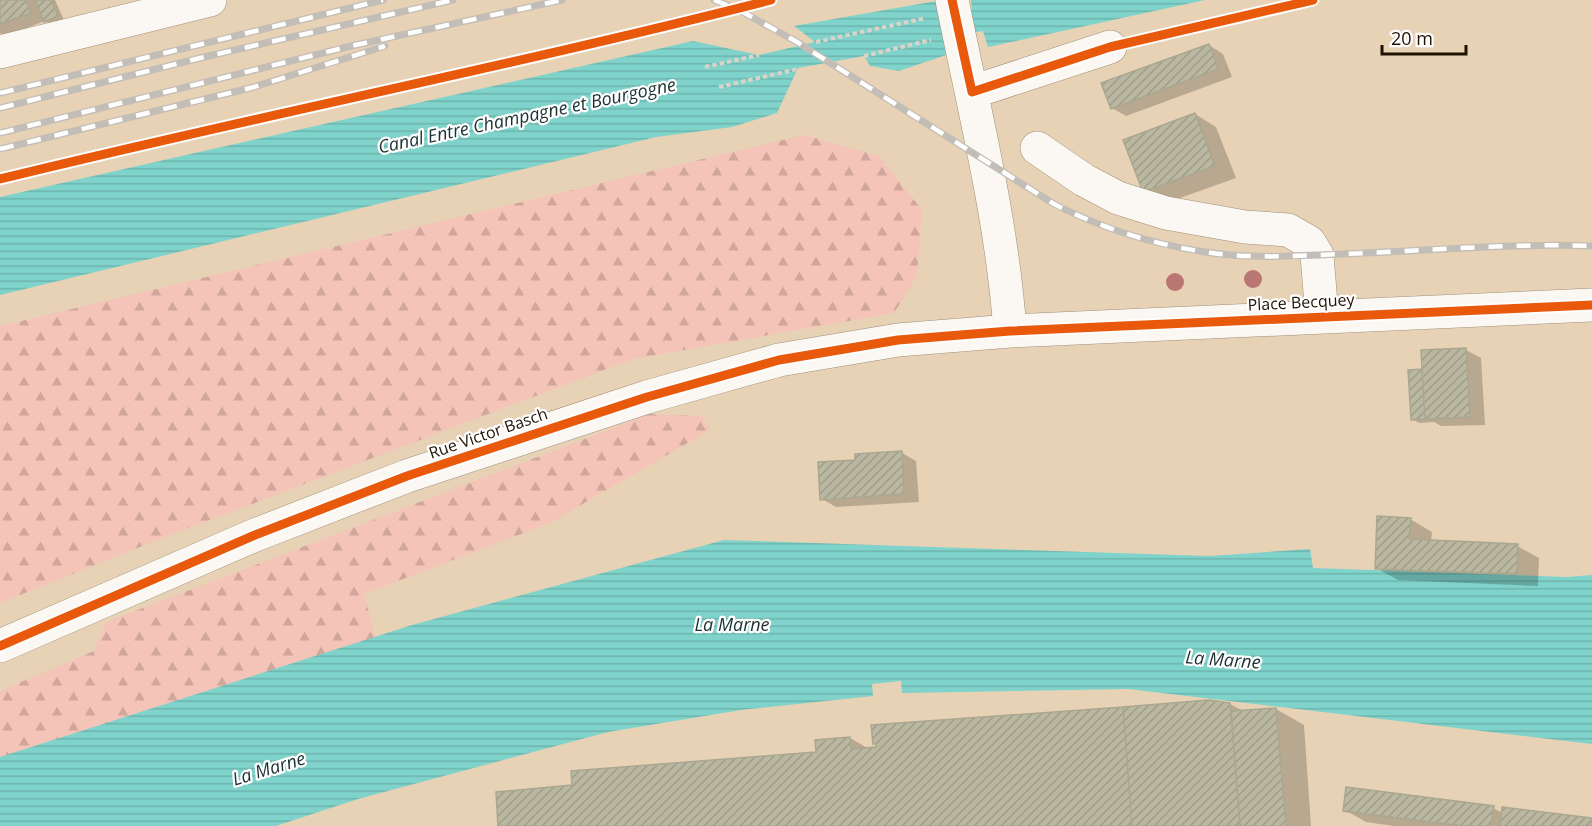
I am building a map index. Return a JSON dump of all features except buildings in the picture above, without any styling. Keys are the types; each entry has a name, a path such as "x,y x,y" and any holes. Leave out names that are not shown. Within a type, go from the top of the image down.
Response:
{"street":[{"path":"0,52 210,0"},
{"path":"947,8 952,48 972,92 987,164 1005,274 1010,331"},
{"path":"972,92 1110,47"},
{"path":"1036,148 1084,180 1118,198 1166,213 1245,227 1288,230 1309,242 1317,255 1322,317"},
{"name":"Place Becquey","path":"1010,331 1592,305"},
{"name":"Rue Victor Basch","path":"0,646 255,535 396,480 647,397 779,360 834,350 898,340 1010,331"}],"path":[{"path":"816,42 947,8"},
{"path":"864,56 952,48"},
{"path":"705,67 759,55"},
{"path":"719,87 798,69"}],"green space":[{"path":"804,135 879,156 922,210 917,276 894,313 633,359 155,541 0,603 0,326"},
{"path":"650,414 702,416 710,430 550,523 364,594 380,655 0,778 0,691 94,651 106,622"}],"water":[{"name":"Canal Entre Champagne et Bourgogne","path":"942,0 946,14 972,9 971,0 1205,0 988,47 983,31 951,36 952,53 899,71 870,66 864,56 798,68 777,113 732,127 656,137 0,295 0,197 693,41 759,55 815,42 794,26"},
{"name":"La Marne","path":"724,540 1209,556 1310,549 1313,568 1566,577 1592,575 1592,744 1128,689 902,693 901,681 872,684 873,696 741,710 608,732 358,799 276,826 0,826 0,757 412,625"}],"railway":[{"path":"0,93 383,0"},
{"path":"0,108 200,58 453,0"},
{"path":"0,133 351,46 562,0"},
{"path":"714,0 737,9 797,42 1054,204 1108,228 1146,240 1205,252 1256,256 1308,256 1498,246 1592,246"},
{"path":"0,149 254,87 385,46"}],"cycle path":[{"path":"0,179 579,47 771,0"},
{"path":"952,0 972,92 1110,47 1313,0"},
{"path":"0,646 255,535 407,476 647,397 779,360 898,340 1010,331 1592,305"}]}
